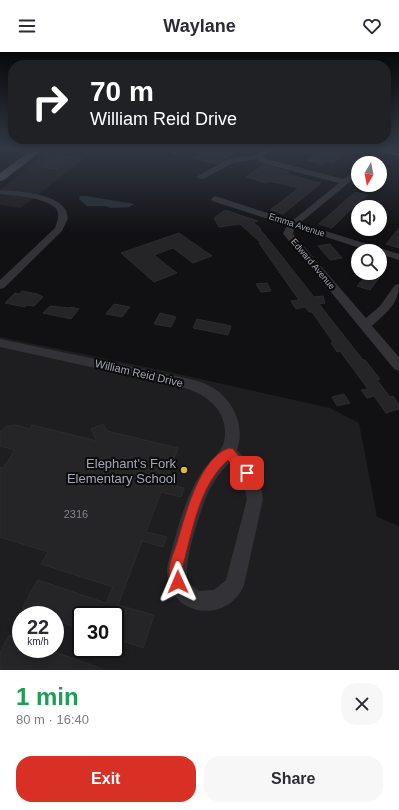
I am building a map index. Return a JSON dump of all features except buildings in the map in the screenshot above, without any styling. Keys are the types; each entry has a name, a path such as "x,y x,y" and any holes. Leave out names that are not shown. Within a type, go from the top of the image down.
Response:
{"street":[{"path":"325,177 345,182"},
{"name":"Edward Avenue","path":"351,177 294,224 289,230 290,238 399,366"},
{"path":"0,192 26,194 45,198 58,206 63,219 59,229 0,286"},
{"name":"Emma Avenue","path":"215,199 358,244"},
{"name":"Emma Avenue","path":"387,253 399,257"},
{"path":"365,325 384,309 399,287"},
{"name":"William Reid Drive","path":"0,343 131,371 192,385 203,389 215,397 223,405 229,415 233,436 232,446 229,452"},
{"path":"229,452 252,481 255,489 255,499 234,585 226,594 214,601 200,602 192,599 183,592 178,582 176,572 177,565 196,498 204,481 218,462 229,452"}],"shaded area":[{"path":"16,177 61,177 21,208 0,205 0,190"},
{"path":"80,196 134,204 129,207 111,208 105,206 87,206 79,199"},
{"name":"Elephant's Fork Elementary School","path":"0,337 165,371 330,408 359,423 377,517 399,526 399,670 0,670"}],"place":[{"name":"Elephant's Fork Elementary School","path":"184,470"}],"route":[{"path":"178,582 176,572 177,565 196,498 204,481 218,462 229,452 247,473"}]}
